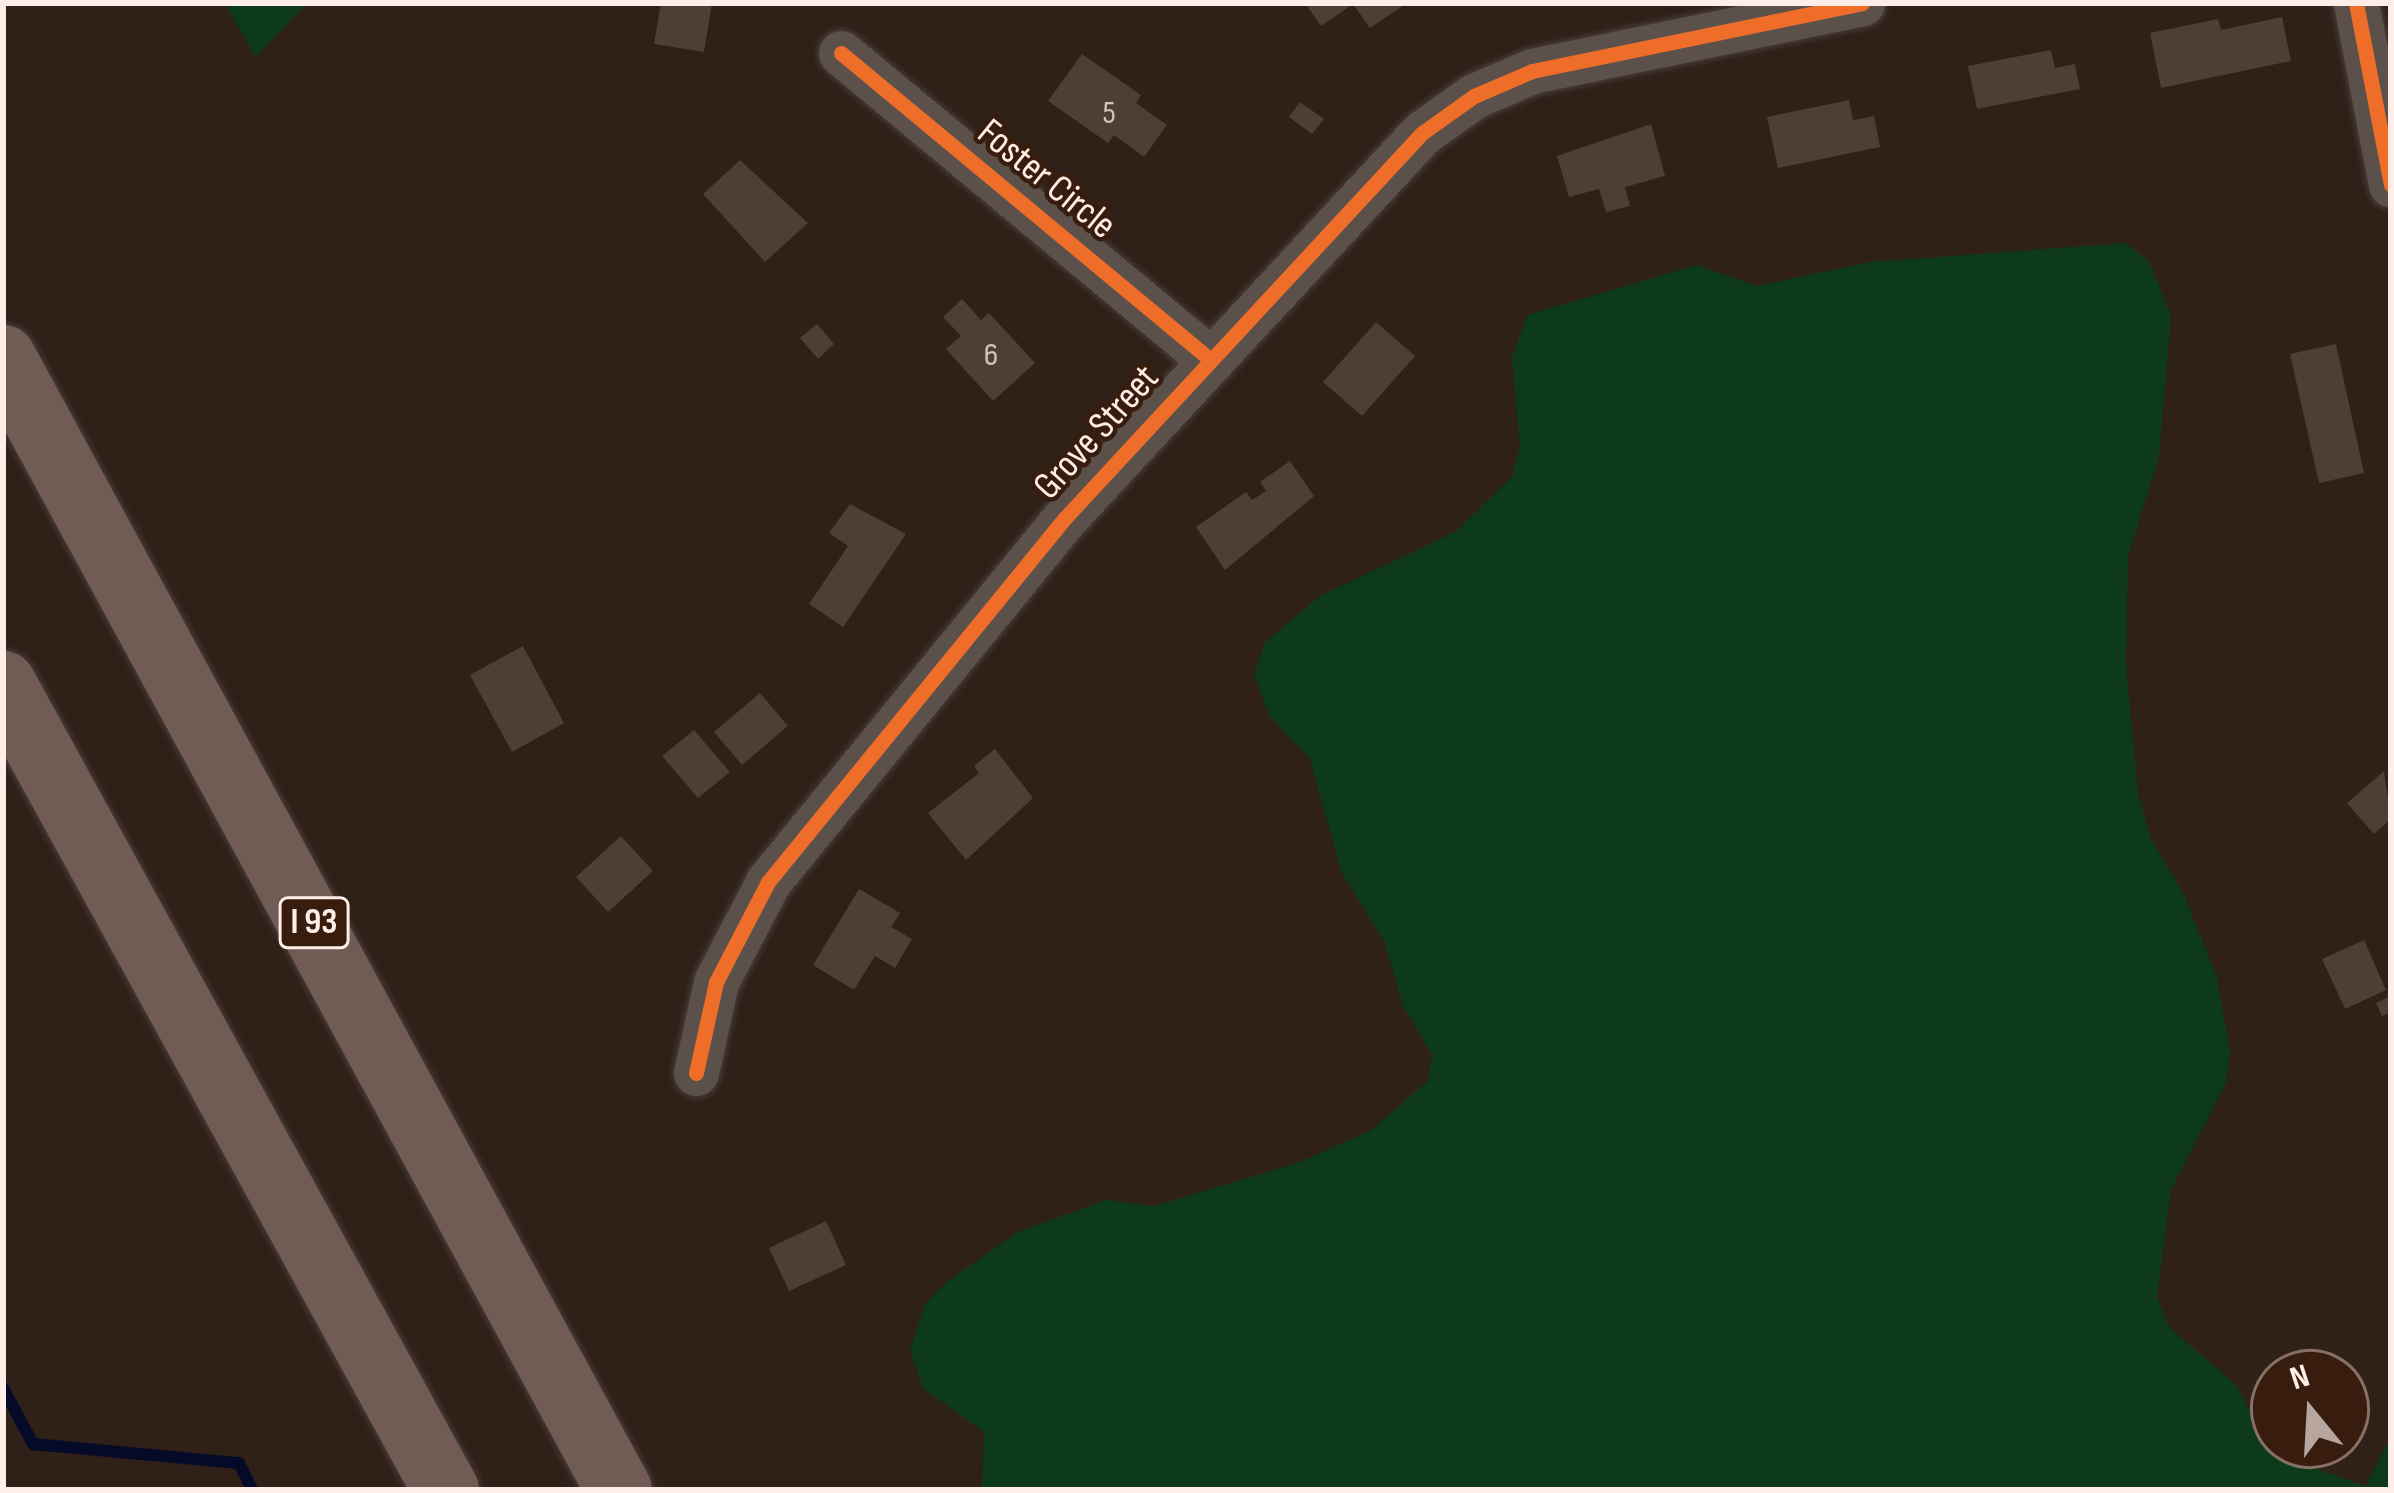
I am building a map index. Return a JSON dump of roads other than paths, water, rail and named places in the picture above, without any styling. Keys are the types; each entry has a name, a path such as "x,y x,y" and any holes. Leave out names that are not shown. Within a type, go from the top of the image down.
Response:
{"highway":[{"name":"I 93","path":"3,358 619,1490"},
{"path":"3,684 446,1490"}],"street":[{"name":"Grove Street","path":"696,1073 716,982 758,897 1064,519 1422,133 1474,96 1578,60 1862,3"},
{"path":"2356,3 2391,185"},
{"name":"Foster Circle","path":"841,53 1209,358"}],"waterway":[{"path":"3,1388 33,1444 239,1463 252,1490"}]}
